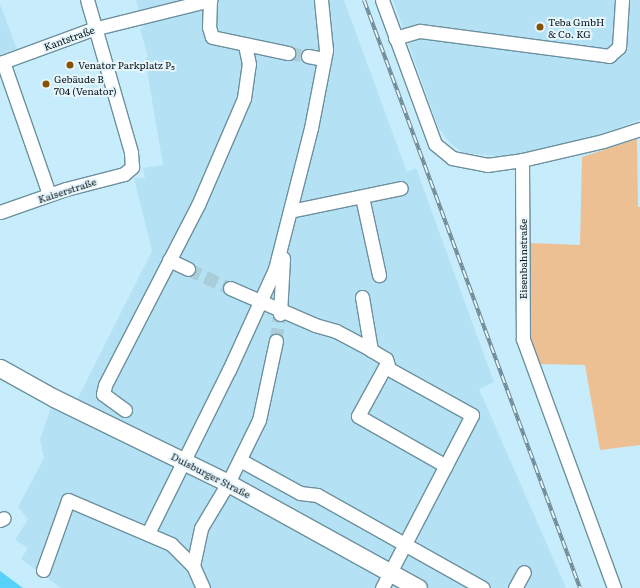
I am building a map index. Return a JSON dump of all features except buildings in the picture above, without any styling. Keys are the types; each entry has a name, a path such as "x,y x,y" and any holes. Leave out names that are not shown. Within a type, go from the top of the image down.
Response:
{"main road":[{"name":"Duisburger Straße","path":"0,368 54,398 228,483 418,588"}],"street":[{"path":"87,0 96,28"},
{"path":"210,0 208,27 212,37 245,45 288,52"},
{"name":"Kantstraße","path":"2,63 96,28 210,0"},
{"path":"148,533 185,461 275,270 312,128 326,50 321,0"},
{"path":"382,0 435,144 452,158 463,162 487,165 522,160 603,141 640,129"},
{"path":"395,38 420,31 610,56 619,47 622,0"},
{"name":"Kaiserstraße","path":"0,212 49,194 124,174 132,167 130,152 96,28"},
{"path":"125,410 103,394 105,385 198,205 244,98 249,64 245,45"},
{"path":"308,56 324,59"},
{"path":"2,63 49,194"},
{"name":"Eisenbahnstraße","path":"522,160 523,339 614,588"},
{"path":"290,211 402,188"},
{"path":"362,197 379,275"},
{"path":"280,312 284,235"},
{"path":"169,260 188,269"},
{"path":"230,288 260,301 280,312 315,325 336,330 386,359 389,369 472,414 382,588"},
{"path":"362,297 371,350"},
{"path":"193,566 201,528 228,483 259,420 276,341"},
{"path":"387,363 358,416 446,466"},
{"path":"240,460 300,493 317,495 483,588"},
{"path":"43,570 68,500 171,544 193,566 203,588"},
{"path":"515,588 524,572"}],"shaded area":[{"path":"136,0 344,0 407,172 416,168 494,382 479,389 566,588 61,588 21,559 28,548 15,540 28,519 18,507 44,458 40,439 51,408 69,416 152,251 134,178 145,178 143,168 163,165 145,59 148,57 140,29 143,28"},
{"path":"393,0 640,0 640,120 575,143 528,153 498,156 463,153 449,142 438,127"},
{"path":"0,4 17,49 0,55"},
{"path":"637,139 638,207 640,207 640,445 600,450 585,365 537,364 527,337 530,243 580,245 582,157"}],"water":[{"path":"0,571 23,588 0,588"}],"tunnel":[{"path":"288,53 308,56"},
{"path":"188,269 230,288"},
{"path":"276,341 280,314"}],"railway":[{"path":"364,0 580,588"}],"place":[{"name":"Teba GmbH & Co. KG","path":"540,27"},
{"name":"Venator Parkplatz P₅","path":"70,65"},
{"name":"Gebäude B 704 (Venator)","path":"46,84"}]}
